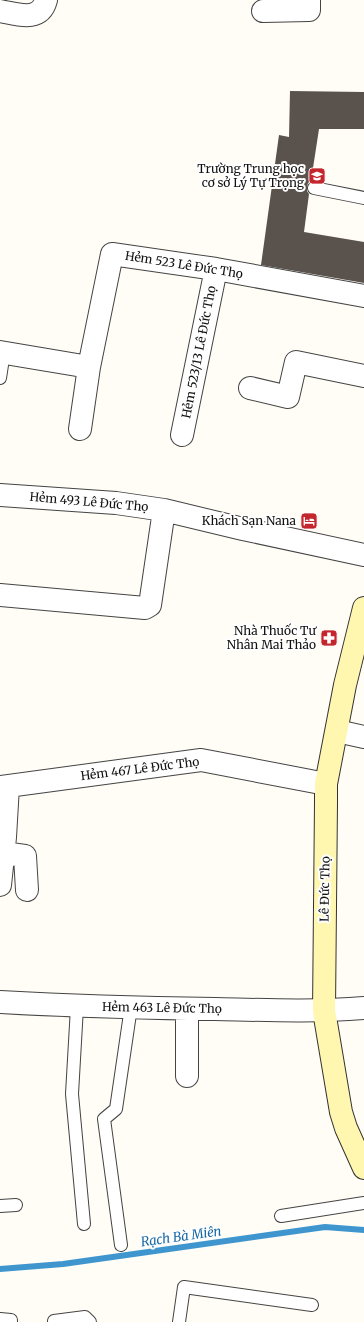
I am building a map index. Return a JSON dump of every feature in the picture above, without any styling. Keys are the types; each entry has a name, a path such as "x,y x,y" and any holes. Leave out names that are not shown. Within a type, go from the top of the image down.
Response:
{"main road":[{"name":"Lê Đức Thọ","path":"364,608 345,685 326,784 324,1011 341,1112 346,1128 364,1168"}],"street":[{"path":"0,12 27,16 37,13 45,5 46,0"},
{"path":"264,11 309,10 309,0"},
{"name":"Hẻm 523 Lê Đức Thọ","path":"89,367 112,254 216,269 364,296"},
{"name":"Hẻm 523/13 Lê Đức Thọ","path":"182,435 216,269"},
{"path":"2,352 89,367 80,429"},
{"path":"250,388 288,397 296,362 364,376"},
{"name":"Hẻm 493 Lê Đức Thọ","path":"0,495 116,502 164,510 364,555"},
{"path":"0,595 148,607 150,605 164,510"},
{"path":"336,731 364,737"},
{"name":"Hẻm 467 Lê Đức Thọ","path":"4,786 201,760 326,784"},
{"path":"0,885 3,853 4,786"},
{"path":"3,853 25,856 28,890"},
{"name":"Hẻm 463 Lê Đức Thọ","path":"0,1002 188,1009 324,1011 364,1008"},
{"path":"187,1076 188,1009"}],"lane":[{"path":"314,188 364,198"},
{"path":"0,378 2,352"},
{"path":"77,1006 72,1094 84,1224"},
{"path":"121,1245 104,1119 116,1109 131,1008"},
{"path":"281,1216 364,1203"},
{"path":"0,1206 16,1205"},
{"path":"179,1322 184,1287 312,1305"},
{"path":"54,1320 85,1317 90,1322"},
{"path":"0,1319 11,1320 11,1322"}],"building":[{"path":"290,91 364,92 364,129 319,129 311,181 308,183 307,187 309,194 304,232 364,242 364,283 261,265 279,135 289,137"}],"waterway":[{"name":"Rạch Bà Miên","path":"0,1269 63,1264 325,1227 364,1230"}],"place":[{"name":"Trường Trung học cơ sở Lý Tự Trọng","path":"317,176"},
{"name":"Khách Sạn Nana","path":"309,521"},
{"name":"Nhà Thuốc Tư Nhân Mai Thảo","path":"329,638"}]}
